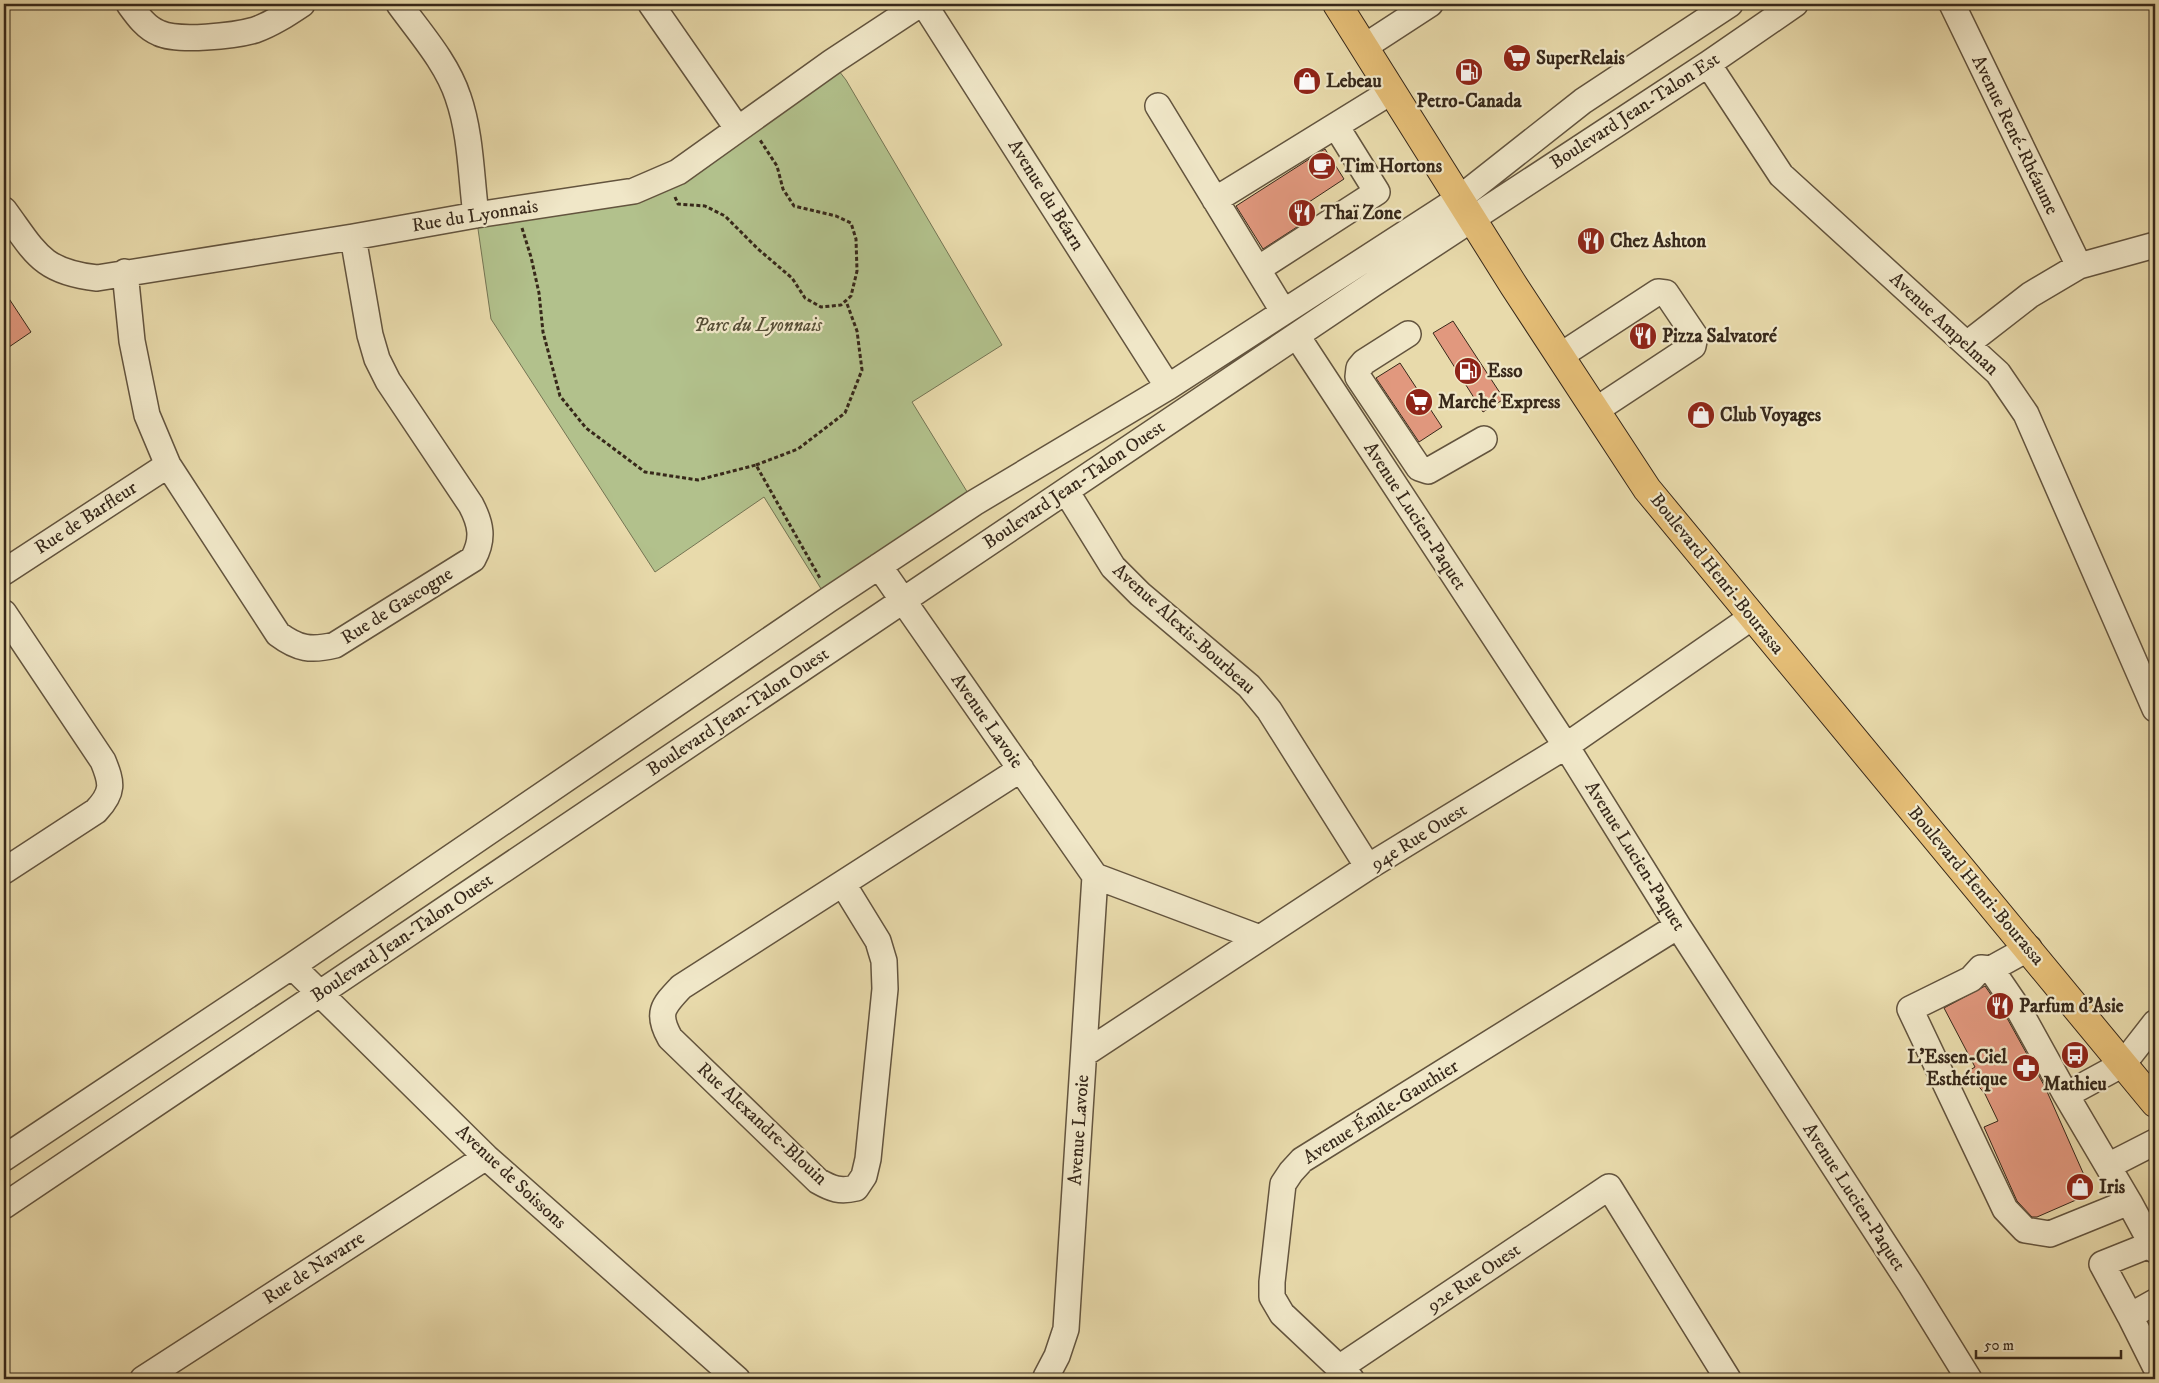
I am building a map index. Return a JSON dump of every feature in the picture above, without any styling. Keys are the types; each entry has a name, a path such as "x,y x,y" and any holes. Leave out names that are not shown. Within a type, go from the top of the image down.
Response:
{"main road":[{"name":"Boulevard Henri-Bourassa","path":"1337,4 1560,356 1647,489 2029,948 2155,1103"}],"street":[{"path":"129,4 142,21 158,33 174,37 209,37 254,30 282,17 302,4"},
{"path":"399,4 443,66 458,97 466,132 476,215"},
{"path":"651,4 742,125"},
{"name":"Rue du Lyonnais","path":"4,210 37,254 53,268 72,275 97,278 353,237 476,215 634,191 678,172 832,62 922,4"},
{"name":"Avenue du Béarn","path":"922,4 1168,387"},
{"path":"1364,47 1430,4"},
{"name":"Boulevard Jean-Talon Est","path":"1466,208 1583,101 1730,4"},
{"name":"Boulevard Jean-Talon Est","path":"1466,208 1708,64 1795,4"},
{"name":"Avenue René-Rhéaume","path":"1952,4 2079,266"},
{"name":"Avenue Ampelman","path":"1708,64 1781,175 1998,373 2026,414 2155,709"},
{"path":"1216,200 1392,91"},
{"path":"1158,106 1283,311"},
{"path":"1258,269 1377,192 1336,126"},
{"name":"Boulevard Jean-Talon Ouest","path":"4,1158 292,966 831,598 974,503 1168,387 1283,311 1466,208"},
{"name":"Boulevard Jean-Talon Ouest","path":"4,1206 1297,336 1466,208"},
{"name":"Rue de Gascogne","path":"125,272 132,341 147,415 168,465 278,634 292,644 319,649 336,645 473,559 480,546 481,533 478,519 388,381 377,359 370,335 353,237"},
{"path":"1968,344 2030,295 2079,266 2155,245"},
{"path":"1560,356 1658,292 1666,293 1695,336 1693,346 1596,410"},
{"path":"1408,334 1364,362 1359,368 1358,377 1419,468 1428,471 1484,439"},
{"name":"Avenue Lucien-Paquet","path":"1297,336 1566,746 1678,926 1912,1285 1969,1379"},
{"name":"Rue de Barfleur","path":"4,572 168,465"},
{"name":"Avenue Alexis-Bourbeau","path":"1066,490 1114,567 1140,594 1249,686 1269,710 1368,867"},
{"name":"Avenue Lavoie","path":"879,566 1095,876 1066,1329 1058,1356 1046,1378"},
{"path":"4,613 103,761 109,777 110,790 106,800 96,811 4,870"},
{"name":"94e Rue Ouest","path":"1084,1054 1368,867 1566,746 1752,617"},
{"name":"Rue Alexandre-Blouin","path":"843,884 878,941 884,961 885,989 868,1159 864,1176 856,1188 843,1191 831,1188 818,1181 670,1038 663,1025 661,1013 668,1000 681,987 1021,769"},
{"path":"1095,876 1260,938"},
{"name":"Avenue Émile-Gauthier","path":"1345,1374 1282,1314 1272,1297 1283,1184 1291,1172 1302,1160 1678,926"},
{"path":"2029,948 1991,969 1981,968 1971,979 1910,1009 2005,1209 2024,1230 2050,1234 2129,1202"},
{"name":"Avenue de Soissons","path":"292,966 486,1157 737,1379"},
{"path":"1991,969 2019,1010 2154,1247 2102,1264 2155,1366"},
{"path":"2066,1094 2123,1064 2155,1023"},
{"path":"2108,1166 2155,1142"},
{"name":"Rue de Navarre","path":"143,1379 486,1157"},
{"name":"92e Rue Ouest","path":"1345,1374 1609,1187 1728,1379"},
{"path":"2130,1316 2155,1302"}],"path":[{"path":"666,178 678,204 705,206 725,216 758,249 792,278 805,298 821,307 841,305 851,296 857,271 856,239 851,223 836,216 794,206 783,190 777,166 742,125"},
{"path":"516,209 531,257 539,293 543,332 560,396 586,428 645,472 698,480 756,465 798,449 845,413 862,370 856,332 846,301"},
{"path":"756,465 831,598"}],"green space":[{"name":"Parc du Lyonnais","path":"832,62 846,80 1002,345 912,402 974,503 828,600 764,497 655,572 491,319 476,215 634,191"}],"building":[{"path":"1325,149 1344,179 1306,204 1314,216 1263,249 1236,206"},
{"path":"4,291 31,332 9,347 4,339"},
{"path":"1453,321 1504,399 1483,412 1433,333"},
{"path":"1400,363 1442,427 1419,442 1376,378"},
{"path":"1985,986 2007,1018 2045,1087 2092,1193 2037,1217 2032,1217 2017,1201 1984,1127 1998,1121 1985,1094 1967,1072 1975,1067 1944,1008"}],"place":[{"name":"SuperRelais","path":"1517,58"},
{"name":"Petro-Canada","path":"1469,72"},
{"name":"Lebeau","path":"1307,81"},
{"name":"Tim Hortons","path":"1322,166"},
{"name":"Thaï Zone","path":"1302,213"},
{"name":"Chez Ashton","path":"1591,241"},
{"name":"Pizza Salvatoré","path":"1643,336"},
{"name":"Esso","path":"1468,371"},
{"name":"Marché Express","path":"1419,402"},
{"name":"Club Voyages","path":"1701,415"},
{"name":"Parfum d'Asie","path":"2000,1006"},
{"name":"Mathieu","path":"2075,1055"},
{"name":"L'Essen-Ciel Esthétique","path":"2026,1068"},
{"name":"Iris","path":"2080,1187"}]}
